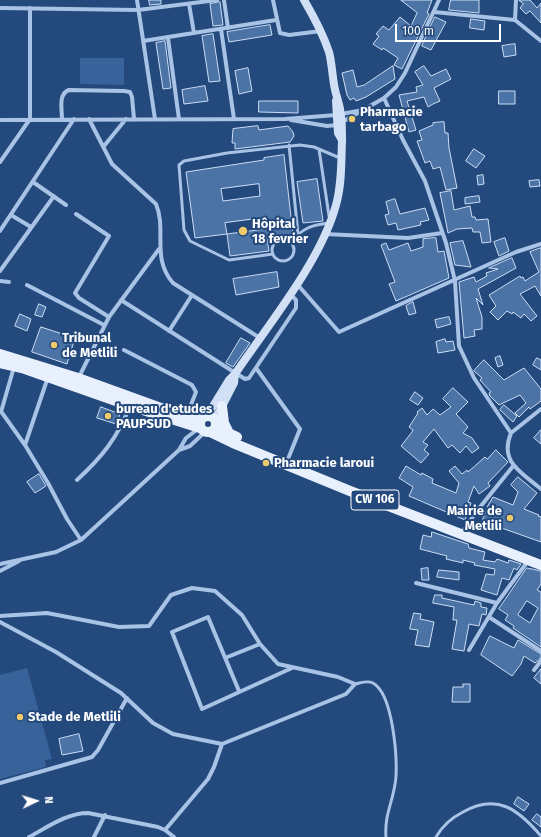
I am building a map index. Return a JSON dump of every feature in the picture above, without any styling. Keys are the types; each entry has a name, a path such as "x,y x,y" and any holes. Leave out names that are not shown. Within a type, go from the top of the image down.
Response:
{"main road":[{"path":"207,425 228,380 235,374 290,294 325,234 339,192 342,140 338,135 339,119 337,98 329,53 321,31 304,0"},
{"path":"0,354 76,382 186,416 207,425"},
{"name":"CW 106","path":"0,363 48,377 76,382 130,406 207,425 541,565"},
{"path":"207,425 222,406 234,383 235,374"},
{"path":"222,406 224,423 229,434"},
{"name":"CW 106","path":"207,425 284,464 541,560"}],"street":[{"path":"137,0 155,119"},
{"path":"0,8 138,10 217,0"},
{"path":"224,0 228,28"},
{"path":"273,0 276,20 280,33 321,31"},
{"path":"285,119 327,126 339,119 363,110 384,98 396,87 405,73 439,0"},
{"path":"515,20 516,0"},
{"path":"190,4 194,33"},
{"path":"0,162 30,120 30,8"},
{"path":"434,12 515,20 541,41"},
{"path":"144,41 276,20"},
{"path":"221,29 234,119"},
{"path":"168,38 179,119"},
{"path":"62,119 62,96 69,90 130,92 132,97 134,119"},
{"path":"384,98 403,140 425,181 442,233 455,281 459,346 474,378 511,433"},
{"path":"0,120 339,119 363,110"},
{"path":"0,231 74,119"},
{"path":"89,119 104,146 106,155 112,164 156,204 159,212 159,249 167,276 173,283 260,338"},
{"path":"104,146 126,119"},
{"path":"33,182 66,205"},
{"path":"0,271 54,196"},
{"path":"76,214 109,236 75,293 79,298 108,318"},
{"path":"11,215 31,228"},
{"path":"0,221 5,224"},
{"path":"325,234 408,238 442,233"},
{"path":"297,283 339,332 455,281 516,252 541,244"},
{"path":"76,382 108,318 159,249"},
{"path":"0,281 9,282"},
{"path":"27,285 104,325"},
{"path":"121,300 244,380 247,379 256,368 296,308 296,300 290,294"},
{"path":"169,331 192,295"},
{"path":"124,350 192,385 196,392 186,416"},
{"path":"14,366 0,411 25,445 48,483 67,519 82,540"},
{"path":"256,368 300,429 288,459"},
{"path":"25,445 48,377"},
{"path":"78,480 99,460 111,444 121,428 130,406"},
{"path":"541,408 511,433 506,444 508,456 514,465 541,489"},
{"path":"0,564 60,551 82,540 179,450 186,438 207,425"},
{"path":"179,450 190,446 207,425"},
{"path":"463,532 476,512 514,465"},
{"path":"0,571 20,560"},
{"path":"469,650 497,603 528,560"},
{"path":"416,583 497,603"},
{"path":"0,616 47,613 119,627 149,626 171,595 192,588 215,591 242,615 260,644 278,664 338,677 355,684 346,694 222,744 173,734 153,723 127,698 56,652 0,622"},
{"path":"489,617 541,651"},
{"path":"239,691 208,618 172,632 202,709 292,668"},
{"path":"225,658 260,644"},
{"path":"534,670 541,661"},
{"path":"0,784 92,756 98,750 127,698"},
{"path":"165,830 208,779 222,744"},
{"path":"29,837 78,813 105,815 165,830 174,837"},
{"path":"94,837 105,815"}],"lane":[{"path":"273,254 229,260 190,241 184,230 178,168 179,165 184,161 226,153 289,145 308,146 342,158"},
{"path":"289,145 298,234"},
{"path":"292,242 298,234 308,227 330,222 319,149"},
{"path":"280,239 292,242 294,246 294,255 287,261 278,261 273,254 273,245 280,239"},
{"path":"355,684 371,682 378,686 389,710 393,730 396,776 387,813 386,837"},
{"path":"436,837 443,826 452,818 475,806 491,803 501,805 515,812 541,836"}],"shaded area":[{"path":"80,58 124,58 124,85 80,84"},
{"name":"Stade de Metlili","path":"27,668 52,759 45,760 46,767 0,779 0,675"}],"building":[{"path":"149,0 161,0 161,4 150,5"},
{"path":"401,0 432,0 427,13 429,14 402,69 394,65 398,58 383,48 382,50 373,44 379,36 376,34 383,26 389,30 400,17 411,26 417,13"},
{"path":"451,0 479,0 479,13 449,10"},
{"path":"519,0 530,0 537,8 541,3 541,23 530,11 526,14 520,8 523,4"},
{"path":"220,2 223,25 213,26 210,4"},
{"path":"435,17 446,22 431,50 422,46"},
{"path":"471,19 485,21 484,30 470,28"},
{"path":"270,25 272,35 229,42 227,32"},
{"path":"213,34 220,81 209,82 202,36"},
{"path":"165,41 171,88 163,89 156,43"},
{"path":"515,44 516,55 504,57 502,46"},
{"path":"393,66 395,79 366,97 356,101 354,98 350,100 347,95 342,73 353,70 357,87 364,85"},
{"path":"424,66 431,76 446,69 451,79 434,88 440,101 428,107 424,97 407,101 416,130 409,132 399,95 417,92 416,87 423,85 415,72"},
{"path":"248,68 252,91 239,94 235,71"},
{"path":"205,86 208,101 184,104 182,90"},
{"path":"499,91 515,91 515,104 499,104"},
{"path":"259,101 298,101 298,113 259,112"},
{"path":"444,122 445,133 448,133 449,148 457,188 446,190 440,167 433,169 430,161 425,163 417,141 422,140 419,131 433,125 433,123"},
{"path":"258,126 259,130 288,126 293,132 294,136 290,142 235,149 235,143 232,143 233,129"},
{"path":"474,149 485,156 476,168 466,161"},
{"path":"284,155 293,235 267,238 269,251 230,256 227,234 195,238 186,172 264,160 264,158","holes":["259,184 260,196 223,201 221,189","263,218 265,229 227,234 225,223"]},
{"path":"483,175 484,184 478,185 477,176"},
{"path":"317,179 323,221 303,223 297,182"},
{"path":"539,180 540,186 530,187 529,181"},
{"path":"451,191 454,210 470,206 472,217 475,217 476,220 488,219 491,242 482,243 480,232 473,232 472,228 457,229 448,233 440,193"},
{"path":"479,196 480,202 465,204 465,198"},
{"path":"395,199 400,214 425,208 429,220 420,222 421,225 398,230 396,223 388,225 385,215 389,214 386,202"},
{"path":"436,238 438,252 444,251 449,278 396,301 389,284 395,282 381,245 386,243 389,250 408,243 411,251 423,247 423,239"},
{"path":"505,238 509,251 499,256 494,242"},
{"path":"463,241 471,267 455,265 450,243"},
{"path":"541,248 541,296 535,286 520,294 537,316 531,321 524,314 521,318 513,312 512,314 507,311 498,320 490,312 496,306 489,295 520,276 521,278 523,277 525,281 539,272 530,252"},
{"path":"512,258 516,268 478,289 483,305 476,298 482,317 482,329 474,330 475,336 464,338 459,282 474,277 476,282 487,276 486,273 498,269 489,268"},
{"path":"277,272 279,287 236,295 233,279"},
{"path":"413,302 416,313 409,315 406,306"},
{"path":"39,304 46,307 42,317 35,315"},
{"path":"20,314 31,319 27,331 15,326"},
{"path":"449,317 451,324 437,328 435,320"},
{"name":"Tribunal de Metlili","path":"41,327 75,338 67,364 32,352"},
{"path":"241,338 250,343 233,367 226,363"},
{"path":"445,339 446,342 453,341 455,350 438,353 436,342"},
{"path":"500,356 503,365 498,367 495,358"},
{"path":"537,358 541,360 541,370 533,365"},
{"path":"484,360 504,380 524,368 541,389 541,401 530,409 529,407 519,417 515,413 526,403 520,395 499,405 490,396 489,393 491,392 480,380 482,378 474,371"},
{"path":"453,388 468,402 456,414 468,427 463,433 472,438 479,448 472,453 466,446 460,453 452,445 448,448 434,429 423,442 428,445 424,450 429,454 421,463 401,446 413,430 409,427 418,413 417,412 422,408 427,415 433,409 440,415 451,407 443,399"},
{"path":"415,392 423,398 418,405 410,400"},
{"path":"504,405 517,416 513,422 500,410"},
{"name":"bureau d'etudes PAUPSUD","path":"101,407 120,414 116,424 97,418"},
{"path":"541,430 541,444 534,438"},
{"path":"496,450 508,462 488,483 490,486 479,494 474,486 468,502 471,503 465,520 409,496 413,487 399,478 406,466 421,475 422,473 433,479 432,483 456,493 459,483 449,471 455,466 462,474 467,470 468,472 485,457 487,459"},
{"path":"39,474 46,486 35,493 27,482"},
{"name":"Mairie de Metlili","path":"518,477 537,493 524,509 541,517 541,542 482,521 487,508 489,509 487,507 493,497 513,505 518,492 511,485"},
{"path":"432,532 468,544 469,548 485,552 483,560 495,562 497,559 508,563 509,560 521,564 517,570 514,568 509,580 502,578 497,595 481,590 486,574 494,575 495,569 474,565 475,563 463,560 463,563 446,559 447,556 420,549 423,535 431,537"},
{"path":"428,568 429,580 422,580 421,569"},
{"path":"527,568 541,571 541,584 537,590 541,592 541,647 513,628 514,626 505,620 508,615 499,609","holes":["527,601 538,608 530,623 518,615"]},
{"path":"439,570 459,572 459,580 437,577"},
{"path":"435,595 442,595 442,598 474,605 475,601 481,603 481,607 487,608 486,615 482,614 479,626 469,624 464,651 452,649 457,620 453,620 454,607 433,603"},
{"path":"414,613 421,614 420,619 434,622 429,647 415,645 418,630 410,629"},
{"path":"490,636 514,648 518,640 541,654 541,658 535,663 524,656 521,664 512,676 481,655"},
{"path":"541,669 541,684 534,678"},
{"path":"463,684 470,684 470,702 452,702 453,687 463,687"},
{"path":"79,734 83,751 62,755 59,739"},
{"path":"518,797 529,804 524,811 514,804"},
{"path":"537,814 541,817 541,827 532,820"}],"place":[{"name":"Pharmacie tarbago","path":"352,119"},
{"name":"Hôpital 18 fevrier","path":"243,231"},
{"name":"Tribunal de Metlili","path":"54,345"},
{"name":"bureau d'etudes PAUPSUD","path":"108,416"},
{"name":"Pharmacie laroui","path":"266,463"},
{"name":"Mairie de Metlili","path":"510,518"},
{"name":"Stade de Metlili","path":"20,717"}]}
